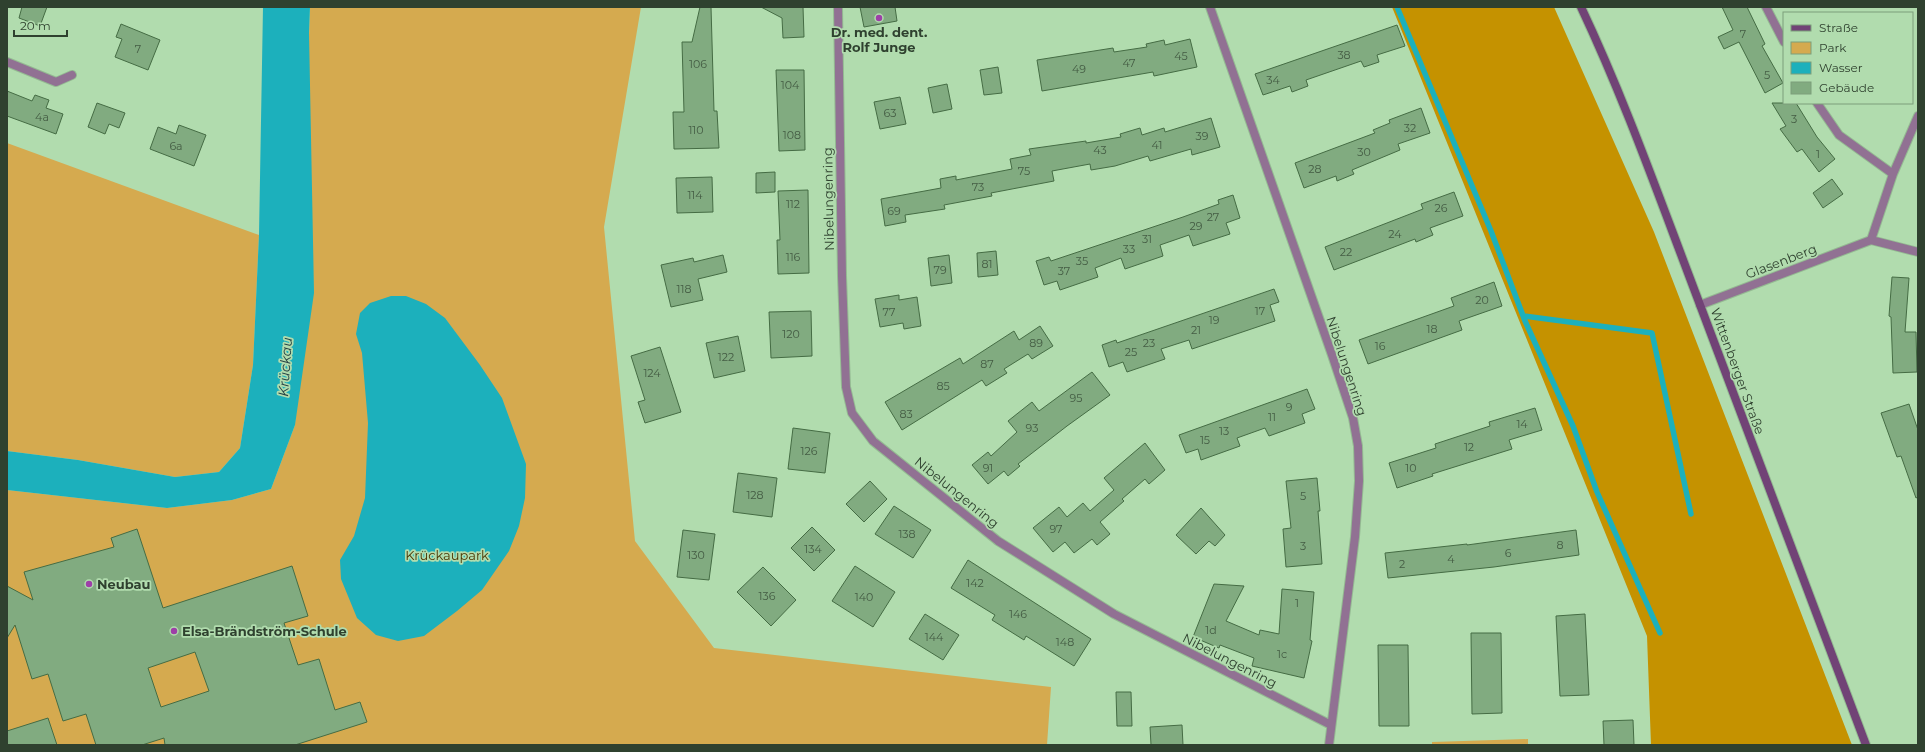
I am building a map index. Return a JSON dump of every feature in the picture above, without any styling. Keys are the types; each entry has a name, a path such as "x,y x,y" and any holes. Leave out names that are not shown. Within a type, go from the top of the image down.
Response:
{"main road":[{"name":"Wittenberger Straße","path":"1581,7 1610,68 1866,745"}],"street":[{"name":"Nibelungenring","path":"838,7 843,316 846,388 852,413 873,440 998,541 1114,614 1331,725 1355,537 1359,481 1358,446 1353,418 1332,355 1210,7"},
{"path":"1766,7 1783,40"},
{"path":"7,62 56,82 72,75"},
{"path":"1818,104 1839,135 1893,174"},
{"path":"1918,116 1893,174 1871,240 1918,252"},
{"name":"Glasenberg","path":"1700,305 1871,240"},
{"path":"1329,745 1331,725"}],"green space":[{"name":"Krückaupark","path":"310,7 641,7 604,227 635,541 714,648 1051,687 1047,745 7,745 7,490 167,508 232,500 271,489 295,425"},
{"path":"7,143 259,235 253,365 240,448 219,472 175,477 78,460 7,451"},
{"path":"1528,739 1528,745 1432,745 1432,742"}],"shaded area":[{"path":"1392,7 1554,7 1654,232 1852,745 1651,745 1647,636"}],"water":[{"name":"Krückau","path":"263,7 310,7 309,33 314,293 295,425 271,489 232,500 167,508 7,490 7,451 78,460 175,477 219,472 240,448 253,365 259,235"},
{"path":"391,296 406,296 426,304 445,318 480,365 502,398 526,464 525,498 519,526 509,551 482,590 424,636 398,641 376,635 357,618 341,579 340,560 354,536 365,498 368,423 362,353 356,334 360,313 370,303"}],"building":[{"path":"22,7 47,7 40,26 19,18"},
{"path":"700,7 711,7 714,111 717,111 719,148 674,149 673,112 684,112 682,42 692,42"},
{"path":"761,7 803,7 804,37 783,38 782,18"},
{"name":"Dr. med. dent. Rolf Junge","path":"860,7 895,7 897,21 864,27"},
{"path":"1722,7 1747,7 1765,44 1762,46 1783,83 1765,93 1739,42 1724,49 1718,37 1733,30"},
{"path":"121,24 160,40 148,70 115,57 122,39 116,37"},
{"path":"1397,25 1405,46 1377,55 1379,62 1364,67 1361,61 1306,80 1308,86 1292,92 1290,86 1263,95 1255,74"},
{"path":"1190,39 1197,67 1154,76 1153,72 1042,91 1037,60 1113,48 1114,52 1147,47 1146,44 1164,40 1165,45"},
{"path":"998,67 1002,93 984,95 980,70"},
{"path":"776,70 804,70 805,150 779,151"},
{"path":"947,84 952,109 933,113 928,88"},
{"path":"7,91 32,101 35,95 49,100 46,108 63,114 56,134 7,116"},
{"path":"900,97 906,124 880,129 874,102"},
{"path":"97,103 125,113 119,128 109,124 105,134 88,127"},
{"path":"1772,103 1797,104 1817,137 1835,159 1819,172 1802,149 1797,152 1780,129 1786,126"},
{"path":"1421,108 1430,133 1398,144 1400,150 1352,170 1354,174 1337,181 1336,176 1304,188 1295,163 1375,133 1373,130 1390,123 1389,120"},
{"path":"1211,118 1220,147 1192,155 1191,149 1150,161 1148,156 1115,166 1091,170 1090,164 1052,171 1054,181 991,193 992,196 944,205 945,209 905,215 906,222 885,226 881,199 941,188 940,179 956,176 956,180 1012,169 1010,159 1031,155 1029,149 1086,141 1086,143 1121,137 1120,134 1140,128 1142,135 1164,128 1165,132"},
{"path":"179,125 206,135 194,166 150,149 158,127 176,134"},
{"path":"775,172 775,192 756,193 756,173"},
{"path":"712,177 713,212 677,213 676,178"},
{"path":"1832,179 1843,194 1823,208 1813,193"},
{"path":"808,190 809,273 778,274 777,240 780,240 778,191"},
{"path":"1454,192 1463,216 1430,228 1433,235 1416,242 1415,239 1334,270 1325,247 1423,209 1421,204"},
{"path":"1233,195 1240,218 1226,223 1230,234 1193,246 1189,235 1160,245 1163,256 1125,269 1121,258 1095,268 1098,277 1060,290 1057,281 1044,285 1036,261 1049,257 1051,261 1183,217 1219,204 1218,200"},
{"path":"996,251 998,275 978,277 977,253"},
{"path":"723,255 727,272 698,279 703,300 671,307 661,265 693,258 694,262"},
{"path":"949,255 952,283 931,286 928,258"},
{"path":"1892,277 1909,278 1905,332 1916,332 1917,372 1893,373 1891,317 1889,316"},
{"path":"1494,282 1502,306 1459,321 1462,330 1368,364 1359,340 1454,306 1451,298"},
{"path":"1274,289 1279,302 1270,305 1275,321 1192,349 1189,340 1161,349 1165,359 1127,372 1123,362 1109,367 1102,345 1116,340 1117,343"},
{"path":"899,295 899,300 917,297 921,326 904,329 903,323 880,327 875,299"},
{"path":"811,311 812,356 771,358 769,312"},
{"path":"1040,326 1053,346 1032,359 1028,354 1004,369 1007,373 986,386 982,380 902,430 885,402 960,358 963,364 1014,331 1019,340"},
{"path":"738,336 745,371 714,378 706,343"},
{"path":"660,347 681,412 645,423 638,402 645,400 631,356"},
{"path":"1092,372 1110,395 1018,464 1020,466 1008,476 1004,471 988,484 972,465 988,452 991,456 1017,432 1008,421 1032,402 1039,411"},
{"path":"1307,389 1315,409 1302,414 1305,423 1269,436 1265,428 1237,438 1240,446 1201,460 1198,449 1186,453 1179,435"},
{"path":"1909,404 1918,430 1918,497 1916,498 1901,456 1897,457 1881,413"},
{"path":"1535,408 1542,430 1509,440 1512,449 1432,474 1433,476 1397,488 1389,463 1436,448 1435,444 1490,426 1489,422"},
{"path":"793,428 830,433 825,473 788,469"},
{"path":"1145,443 1165,470 1149,484 1145,479 1122,499 1124,501 1100,522 1110,534 1097,545 1092,539 1074,553 1065,542 1053,552 1033,528 1059,507 1067,517 1083,503 1090,511 1114,490 1104,478"},
{"path":"738,473 777,478 772,517 733,512"},
{"path":"1317,478 1322,564 1286,567 1283,529 1291,528 1286,481"},
{"path":"870,481 887,499 864,522 846,504"},
{"path":"894,506 931,530 913,558 875,534"},
{"path":"1201,508 1225,535 1215,546 1209,541 1196,554 1176,535"},
{"path":"812,527 835,550 814,571 791,548"},
{"name":"Elsa-Brändström-Schule","path":"137,529 163,608 292,566 308,616 284,623 298,665 319,659 335,710 360,702 367,722 295,745 165,745 164,738 142,745 96,745 86,714 63,721 48,674 32,679 15,625 7,638 7,586 33,600 24,572 114,547 111,538","holes":["195,652 209,691 161,707 148,668"]},
{"path":"683,530 715,534 709,580 677,577"},
{"path":"1576,530 1579,555 1494,567 1388,578 1385,553 1467,545"},
{"path":"968,560 1091,639 1074,666 1026,636 1024,640 992,620 995,615 951,588"},
{"path":"855,566 895,592 873,627 832,601"},
{"path":"763,567 796,600 771,626 737,592"},
{"path":"1214,584 1244,586 1226,621 1259,635 1260,630 1279,634 1282,589 1314,592 1310,640 1312,641 1304,678 1252,666 1254,658 1220,645 1219,648 1193,637"},
{"path":"925,614 959,635 943,660 909,639"},
{"path":"1585,614 1589,695 1560,696 1556,616"},
{"path":"1471,633 1501,633 1502,713 1472,714"},
{"path":"1378,645 1408,645 1409,726 1379,726"},
{"path":"1116,692 1131,692 1132,726 1117,726"},
{"path":"48,718 57,745 7,745 7,731"},
{"path":"1633,720 1634,745 1604,745 1603,721"},
{"path":"1182,725 1183,745 1151,745 1150,727"}],"waterway":[{"path":"1397,7 1491,231 1525,321 1573,426 1597,492 1660,633"},
{"path":"1524,316 1652,333 1691,514"}],"place":[{"name":"Dr. med. dent. Rolf Junge","path":"879,18"},
{"name":"Neubau","path":"89,584"},
{"name":"Elsa-Brändström-Schule","path":"174,631"}]}
